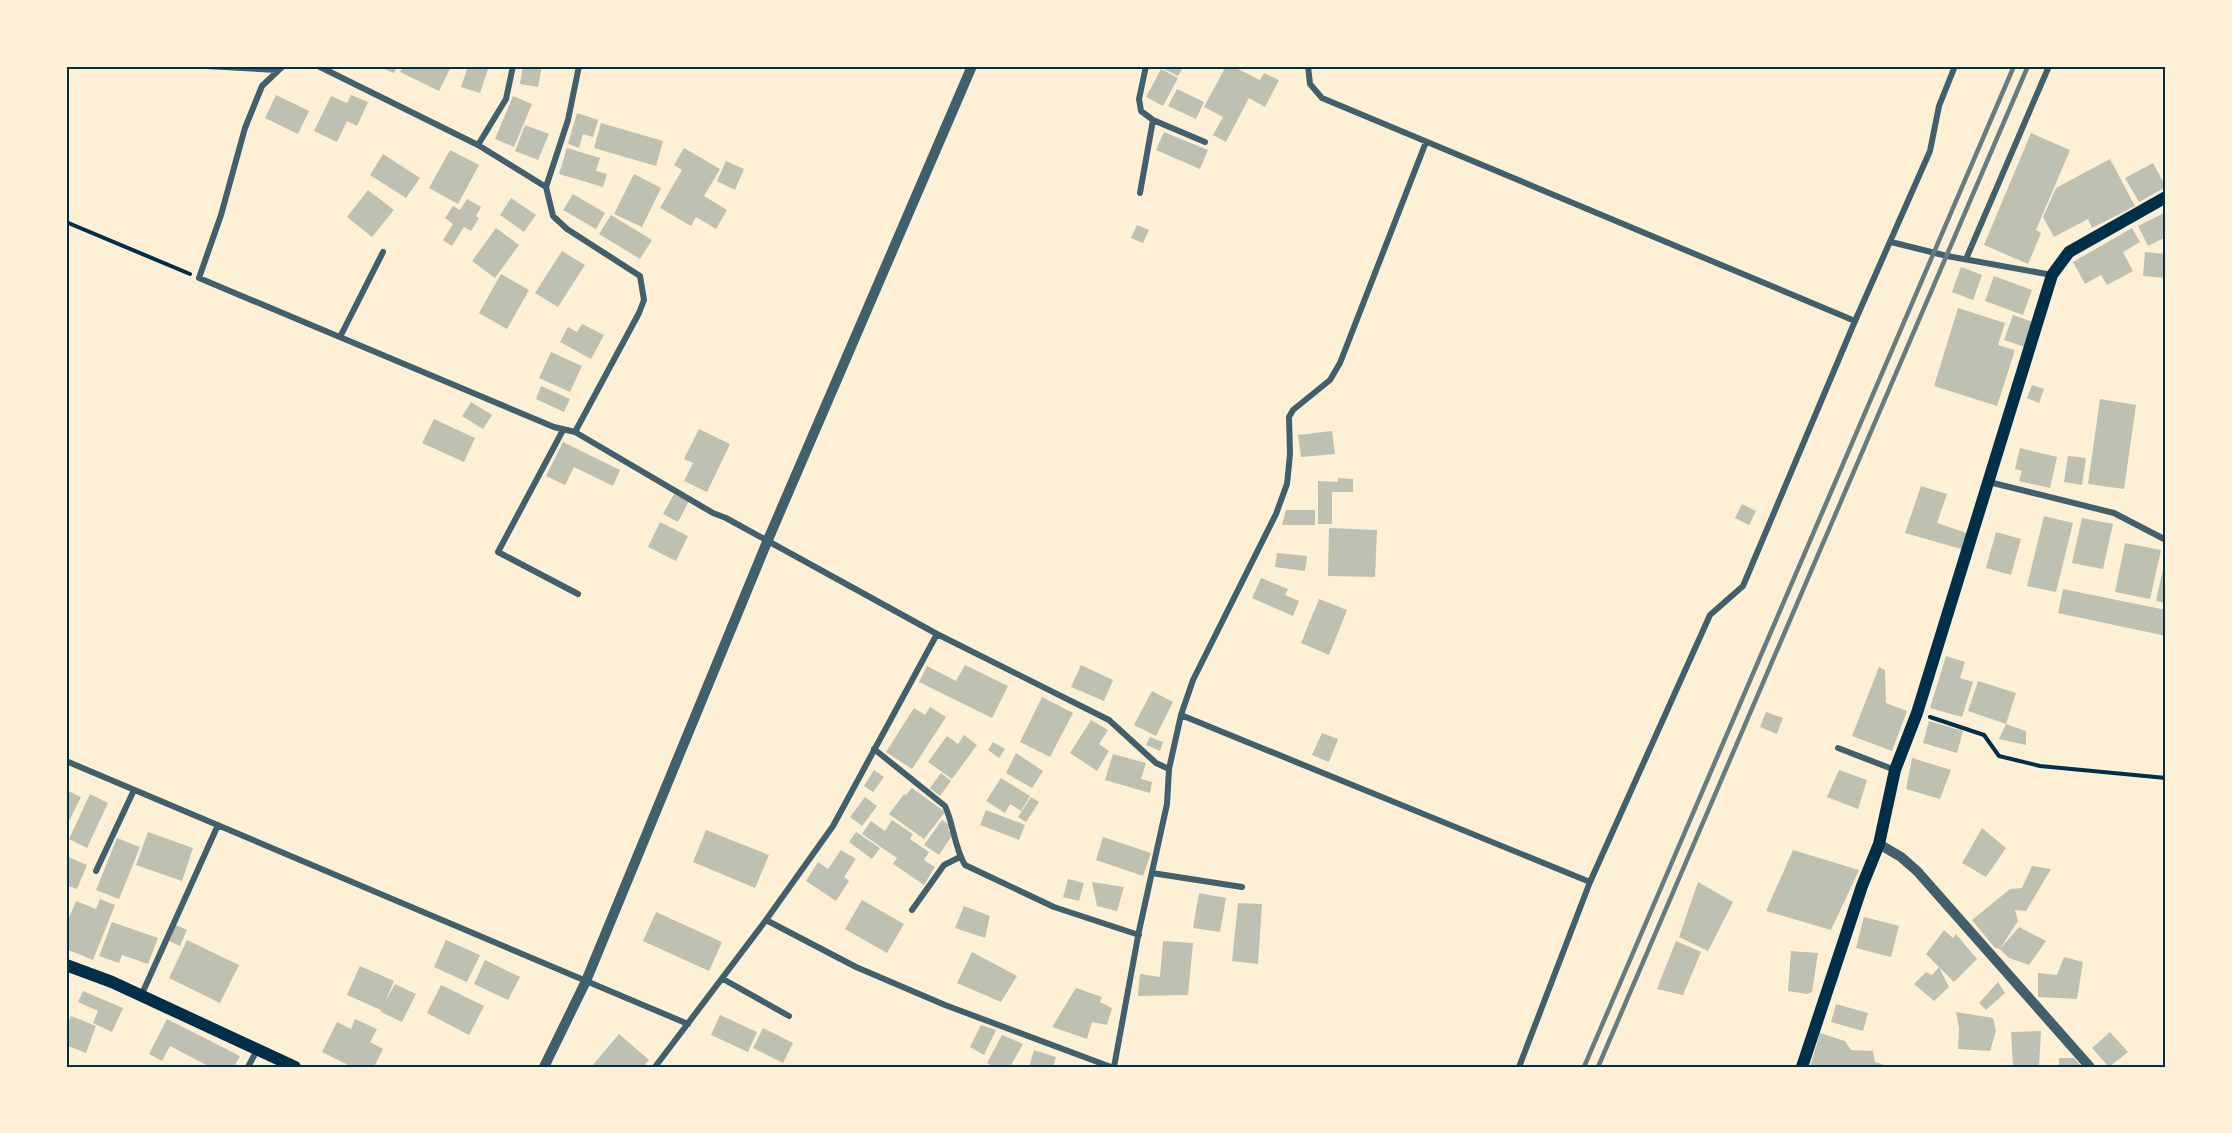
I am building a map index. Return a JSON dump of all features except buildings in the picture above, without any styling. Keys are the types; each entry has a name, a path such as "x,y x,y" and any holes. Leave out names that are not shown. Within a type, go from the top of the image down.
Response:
{"main road":[{"path":"1802,1067 1862,886 1879,843 1895,770 1917,713 2052,275 2069,252 2166,196"},
{"path":"66,965 112,982 295,1067"}],"street":[{"path":"206,66 280,68"},
{"path":"318,66 478,145 546,187"},
{"path":"478,145 506,99 513,66"},
{"path":"574,432 644,300 640,276 567,229 553,216 546,187 568,120 579,66"},
{"path":"544,1067 586,981 767,542 972,66"},
{"path":"1146,66 1139,99 1141,111 1153,120 1205,142"},
{"path":"1308,66 1310,84 1322,98 1855,321"},
{"path":"1519,1067 1590,882 1710,615 1743,586 1930,151 1939,106 1955,66"},
{"path":"1966,260 2049,66"},
{"path":"280,68 262,86 245,128 221,215 198,278 563,430 574,432 713,513 937,634 1109,720 1156,763 1169,769"},
{"path":"1140,193 1153,120"},
{"path":"766,920 856,967 915,993 1112,1067 1167,804 1169,769 1181,715 1193,680 1276,514 1288,474 1289,417 1293,410 1330,380 1340,363 1426,142"},
{"path":"1891,242 1966,260 2052,275"},
{"path":"340,337 383,252"},
{"path":"563,430 498,552 578,594"},
{"path":"1989,482 2114,513 2166,540"},
{"path":"655,1067 723,979 833,826 937,634"},
{"path":"1181,715 1590,882"},
{"path":"1838,748 1895,770"},
{"path":"874,750 945,807 965,865 1054,907 1139,935"},
{"path":"66,761 688,1024"},
{"path":"96,871 134,790"},
{"path":"141,996 218,825"},
{"path":"1879,843 1917,871 2090,1067"},
{"path":"912,910 944,865 960,856"},
{"path":"1152,873 1242,887"},
{"path":"723,979 789,1016"},
{"path":"248,1067 257,1050"}],"path":[{"path":"66,222 198,278"},
{"path":"1917,713 1984,735 1999,756 2040,766 2166,778"}],"railway":[{"path":"1584,1067 2014,66"},
{"path":"1598,1067 2028,66"}]}
